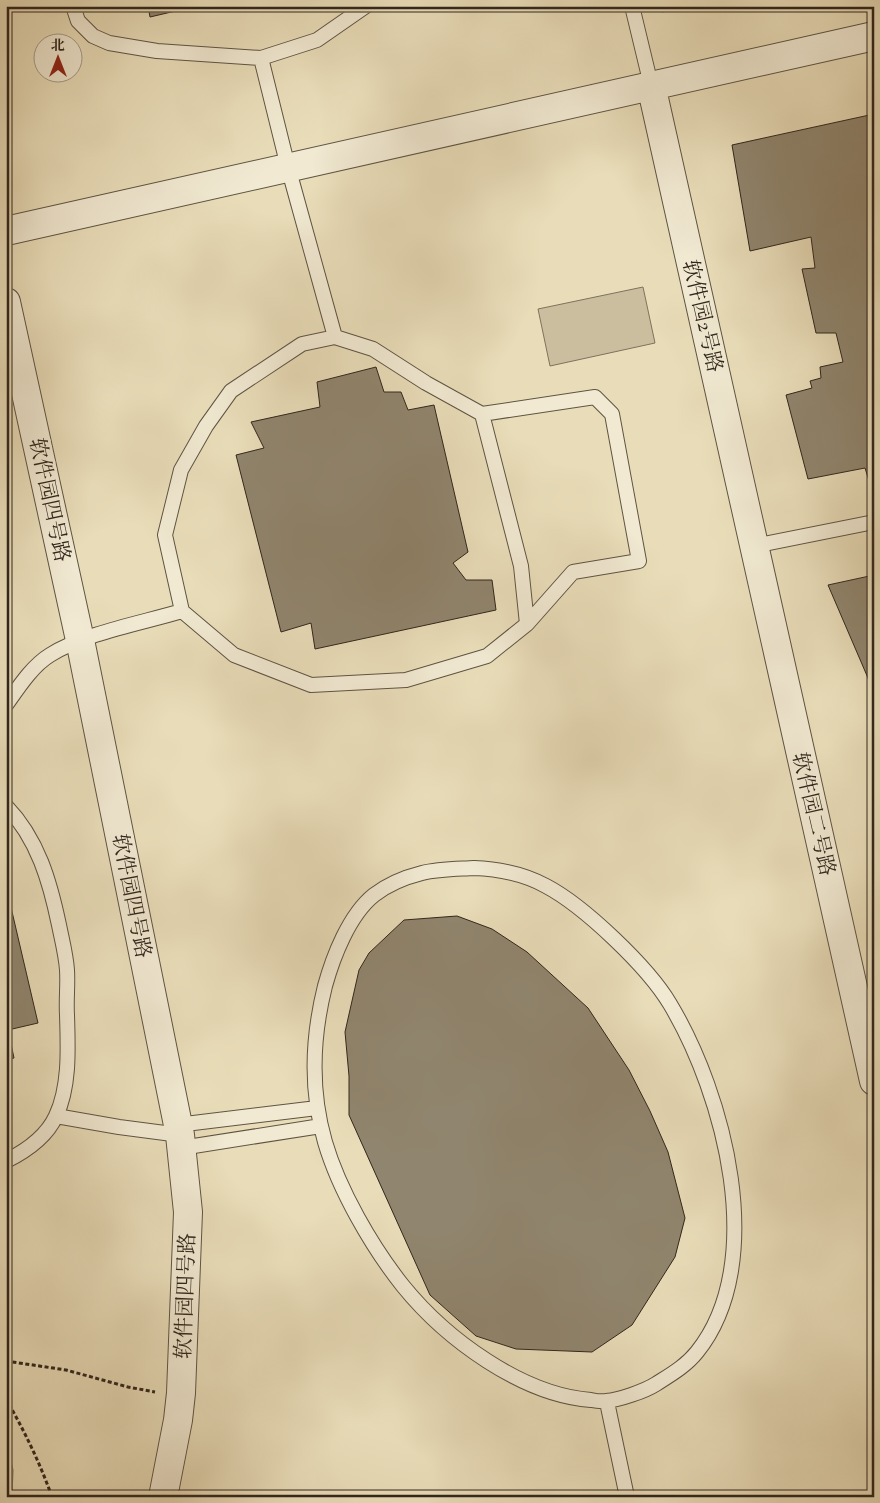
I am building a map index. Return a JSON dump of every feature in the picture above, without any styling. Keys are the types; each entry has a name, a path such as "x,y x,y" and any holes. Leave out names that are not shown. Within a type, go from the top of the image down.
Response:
{"street":[{"path":"6,231 874,36"},
{"name":"软件园2号路","path":"651,85 754,546"},
{"name":"软件园四号路","path":"6,302 80,640 179,1136 188,1212 181,1393 178,1420 163,1497"},
{"name":"软件园二号路","path":"754,546 864,995 874,1081"}],"lane":[{"path":"73,6 78,20 93,36 109,43 156,50 261,58 317,40 366,6"},
{"path":"632,6 651,85"},
{"path":"261,58 288,167 335,337"},
{"path":"335,337 373,348 426,383 482,414 595,398 612,414 639,561 573,572 527,624 487,656 406,680 311,685 234,655 182,611 165,535 181,470 206,426 230,391 302,344 335,337"},
{"path":"482,414 521,566 527,624"},
{"path":"754,546 874,522"},
{"path":"6,705 49,656 80,640 182,611"},
{"path":"6,806 27,832 45,872 53,895 67,970 67,1064 63,1094 56,1116 47,1132 32,1145 6,1161"},
{"path":"474,868 502,870 545,885 578,908 623,948 668,1001 692,1047 712,1098 726,1154 735,1211 733,1254 722,1309 695,1354 677,1371 647,1390 607,1402 577,1399 549,1392 512,1375 448,1332 406,1289 374,1242 337,1175 317,1108 314,1067 316,1039 320,1008 329,973 340,944 356,915 374,895 400,880 422,873 474,868"},
{"path":"179,1136 317,1108"},
{"path":"56,1116 179,1136 321,1126"},
{"path":"607,1402 626,1497"}],"path":[{"path":"6,1361 66,1370 148,1391 181,1393"},
{"path":"6,1399 17,1417 45,1477 52,1497"}],"shaded area":[{"path":"643,287 655,343 550,366 538,309"},
{"path":"6,1442 13,1470 12,1497 6,1497"}],"building":[{"path":"148,6 197,6 150,17"},
{"path":"661,6 690,6 662,12"},
{"path":"874,114 874,217 869,218 874,239 874,497 865,468 808,479 786,395 812,388 810,381 821,378 820,367 843,362 836,333 816,333 802,269 815,268 811,237 750,251 732,145"},
{"path":"376,367 384,392 401,392 408,410 434,405 468,552 453,563 466,580 492,580 496,610 315,649 311,623 281,632 236,455 264,448 251,422 320,407 317,382"},
{"path":"874,575 874,692 828,585"},
{"path":"6,886 38,1023 8,1030 14,1058 6,1060"},
{"path":"457,916 492,929 527,952 588,1008 629,1070 668,1152 685,1218 675,1257 632,1325 592,1352 516,1349 476,1336 430,1295 349,1115 349,1076 345,1032 359,970 369,953 404,920"}]}
